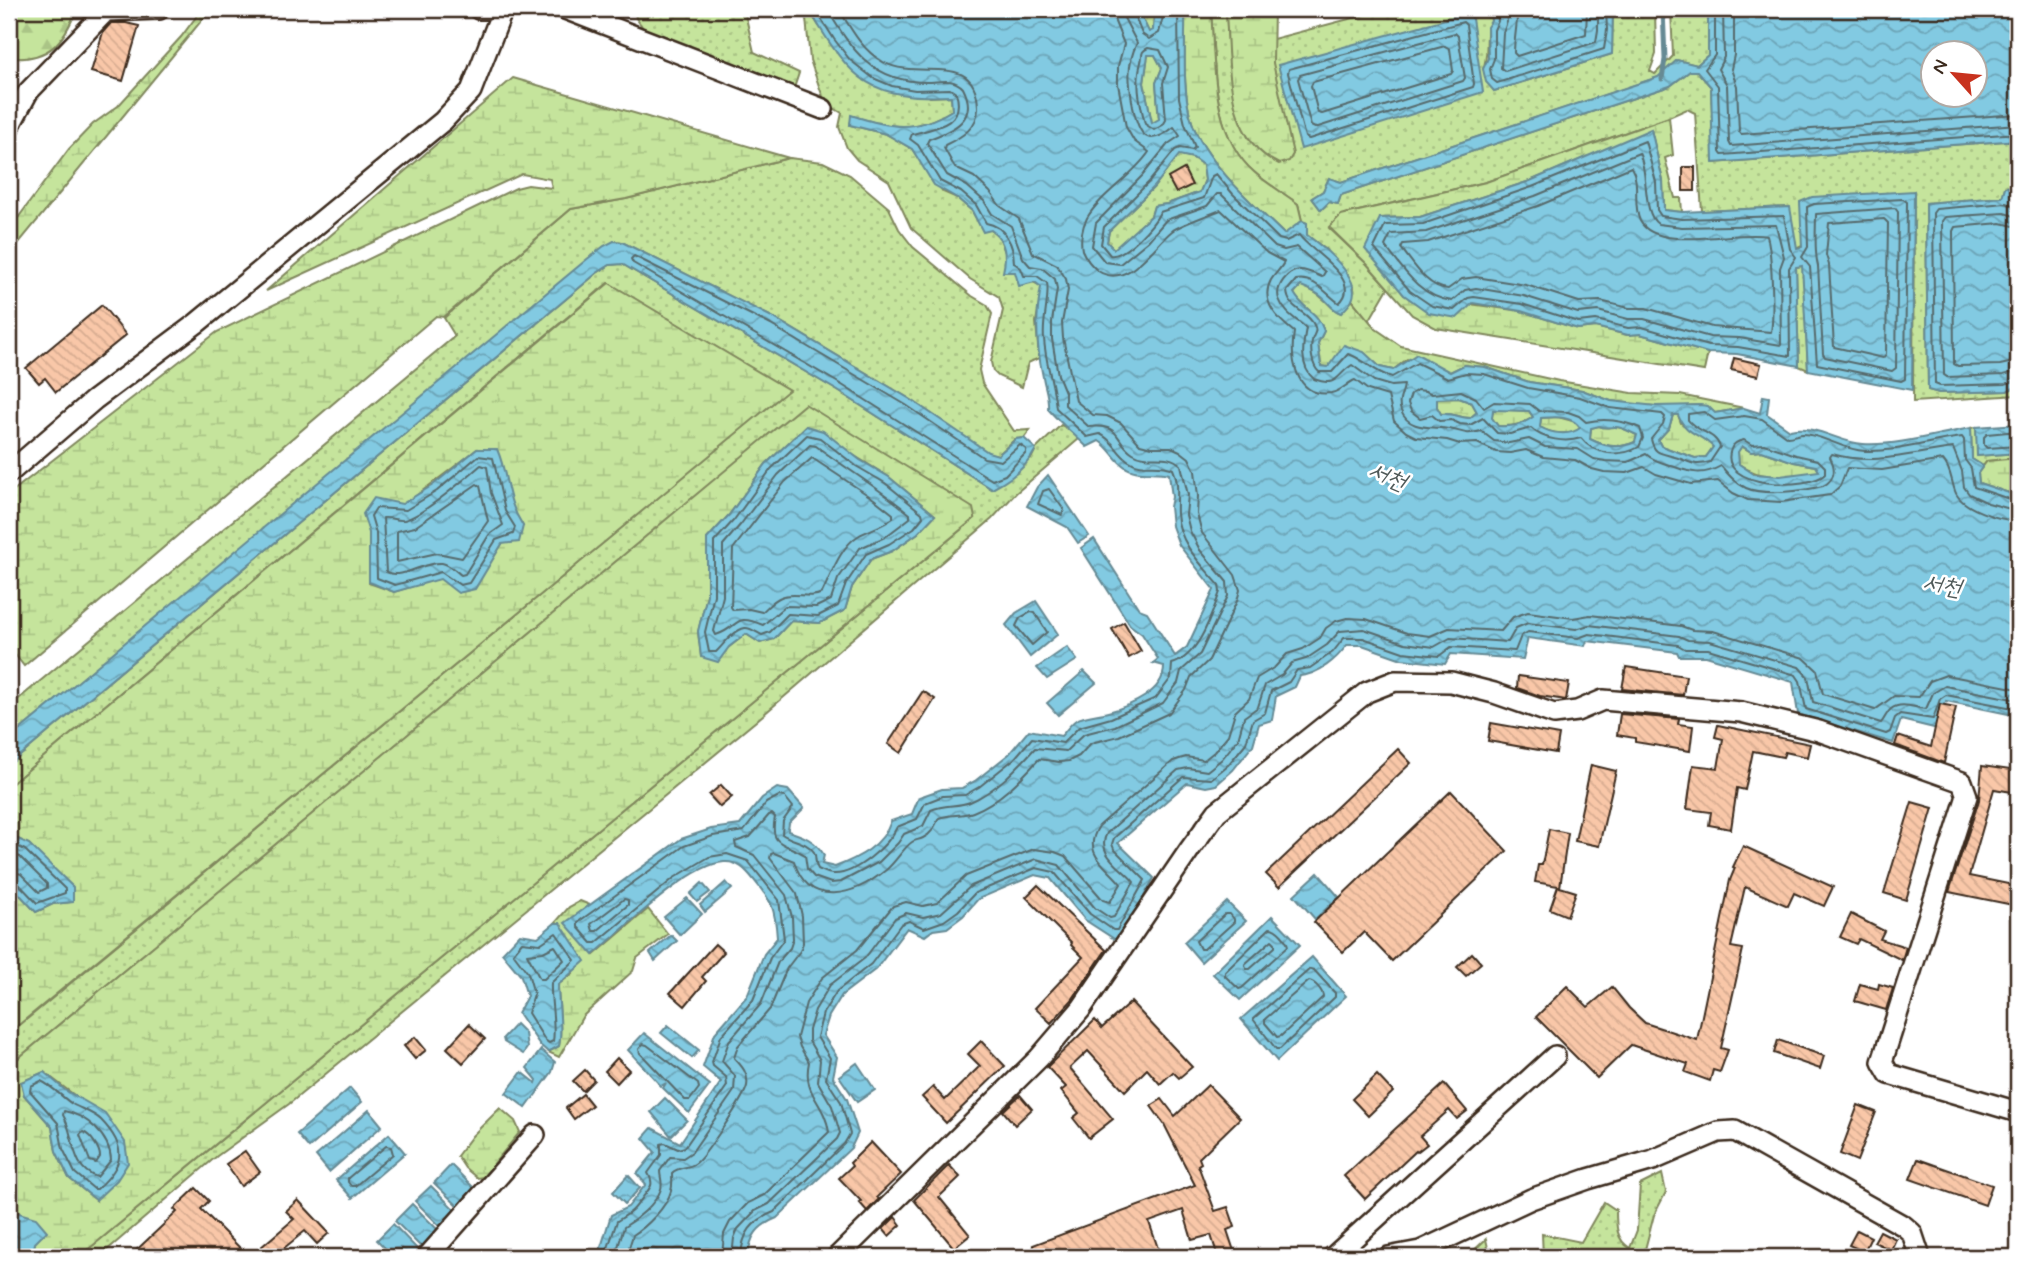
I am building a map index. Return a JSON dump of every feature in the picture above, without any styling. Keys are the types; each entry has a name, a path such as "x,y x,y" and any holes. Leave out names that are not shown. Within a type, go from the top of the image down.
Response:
{"street":[{"path":"9,128 28,92 106,11 159,9"},
{"path":"479,9 487,9"},
{"path":"9,473 94,400 197,323 443,121 471,90 503,9"},
{"path":"565,9 823,109"},
{"path":"837,1257 1039,1058 1082,1009 1217,812 1367,691 1395,681 1451,682 1494,693 1554,714 1577,711 1603,700 1741,712 1819,731 1962,782 1967,796 1882,1062 1889,1074 2018,1112"},
{"path":"1333,1257 1555,1056"},
{"path":"1388,1257 1420,1251 1553,1191 1653,1160 1718,1132 1735,1131 1904,1226 1912,1233 1920,1257"},
{"path":"427,1257 535,1135"}],"green space":[{"path":"9,9 77,9 66,31 53,47 35,56 9,58"},
{"path":"202,9 211,9 9,255 9,230 69,149 93,124 118,106 181,37"},
{"path":"634,9 744,9 754,52 799,73 794,88 648,35 636,18"},
{"path":"1138,9 1160,9 1154,16 1153,30 1149,33"},
{"path":"1185,9 1211,9 1218,96 1229,138 1254,172 1298,204 1302,221 1285,235 1232,183 1198,137 1186,95"},
{"path":"1211,9 1226,9 1233,90 1241,122 1248,137 1273,63 1273,39 1387,9 1490,9 1491,22 1487,31 1483,69 1494,91 1612,54 1613,9 1655,9 1656,54 1650,71 1655,74 1673,56 1671,9 1708,9 1708,55 1697,65 1677,60 1659,77 1341,182 1329,178 1323,191 1312,198 1321,210 1329,202 1338,204 1341,195 1670,86 1690,71 1697,71 1711,87 1714,163 2018,140 2018,186 2005,187 2003,197 1926,203 1928,390 1939,393 2007,391 2018,386 2018,395 1913,402 1914,191 1796,248 1789,207 1702,211 1695,113 1687,109 1486,182 1341,215 1329,228 1388,288 1369,321 1352,300 1354,287 1325,249 1307,235 1307,223 1302,221 1298,204 1254,172 1229,138 1218,96"},
{"path":"1241,9 1274,9 1273,63 1293,154 1289,161 1279,164 1261,152 1248,137 1233,98 1226,13 1241,12"},
{"path":"812,15 819,26 930,97 951,96 952,110 926,122 903,126 852,116 850,125 886,134 912,149 943,192 957,198 972,211 977,220 999,236 1015,272 1042,287 1036,322 1039,358 1028,363 1022,387 993,371 991,362 1003,310 999,297 970,279 911,228 889,181 857,160 847,148 839,127 842,113 825,103 810,60 806,18"},
{"path":"1148,54 1155,55 1162,68 1156,83 1159,120 1152,124 1144,83"},
{"path":"513,78 789,158 626,199 571,209 444,317 436,316 24,666 9,647 9,494 217,332 516,188 528,185 552,188 550,179 522,174 266,291"},
{"path":"1669,117 1673,155 1665,158 1675,198 1681,198 1682,212 1664,210 1663,181 1651,130 1530,181 1420,217 1380,218 1392,278 1404,295 1521,311 1578,329 1595,327 1627,335 1640,334 1708,353 1704,371 1436,328 1412,315 1367,264 1329,227 1341,215 1486,182"},
{"path":"1179,154 1193,158 1203,165 1205,180 1200,192 1154,206 1151,216 1114,250 1107,242 1109,231 1154,187"},
{"path":"789,158 823,162 850,175 889,208 899,229 913,247 972,296 987,305 992,314 979,370 982,383 1014,431 1030,430 1024,438 1015,439 998,455 988,453 910,399 774,318 622,242 614,241 9,739 9,707 455,336 444,318 571,209 626,199"},
{"path":"622,264 838,391 992,489 1032,457 1036,449 1061,425 1079,439 1016,493 992,519 756,721 289,1104 217,1156 99,1257 79,1257 975,518 805,405 9,1066 9,1034 788,390 608,283 9,786 9,765 597,273 610,265"},
{"path":"1803,266 1808,370 1799,366 1796,267"},
{"path":"609,283 789,390 9,1033 9,883 36,912 53,904 72,902 49,865 29,844 9,835 9,786","holes":["477,449 507,489 512,509 523,526 502,544 489,563 394,592 369,583 369,533"]},
{"path":"1300,285 1317,294 1341,313 1352,300 1376,329 1401,346 1559,381 1632,393 1680,395 1744,408 1715,413 1700,405 1670,407 1611,401 1582,390 1529,382 1485,367 1464,365 1450,372 1407,359 1393,370 1380,367 1363,352 1328,367 1321,366 1318,343 1324,331 1318,319 1294,294"},
{"path":"1459,398 1472,403 1477,412 1470,418 1441,414 1437,399"},
{"path":"805,404 973,508 975,518 79,1257 32,1257 35,1243 18,1211 9,1210 9,1066","holes":["806,426 889,477 935,515 918,533 892,551 871,559 852,587 845,610 820,623 791,621 774,639 760,643 746,634 729,647 701,657 698,632 707,595 707,539 729,515 766,464","44,1072 82,1101 96,1200 69,1178 56,1151 52,1127 24,1095 21,1082"]},
{"path":"1493,409 1529,411 1533,417 1516,425 1498,426 1492,418"},
{"path":"1673,415 1678,415 1681,423 1714,446 1706,457 1695,458 1661,446 1658,440 1669,428"},
{"path":"1558,417 1576,422 1581,429 1572,433 1561,433 1540,427 1541,418"},
{"path":"1599,426 1626,430 1637,435 1635,442 1612,446 1590,439 1591,428"},
{"path":"1976,427 1978,456 2018,453 2018,458 1987,461 1983,466 1972,459 1971,428"},
{"path":"1741,446 1751,452 1762,451 1816,466 1820,472 1778,476 1748,470 1739,464 1738,451"},
{"path":"2018,458 2018,496 1979,483 1978,473 1987,461"},
{"path":"580,901 590,905 566,923 594,955 648,909 668,934 637,958 633,971 583,1016 559,1057 548,1052 559,1046 558,985 573,973 560,923 555,923 569,907"},
{"path":"500,1108 515,1121 520,1132 483,1177 477,1178 465,1168 457,1156 472,1136"},
{"path":"1662,1174 1666,1192 1654,1215 1643,1257 1543,1257 1542,1234 1581,1242 1604,1202 1616,1210 1619,1236 1630,1248 1637,1230 1640,1185"},
{"path":"1486,1239 1490,1257 1465,1257 1468,1256"}],"water":[{"name":"서천","path":"809,9 1138,9 1149,32 1153,30 1154,16 1160,9 1185,9 1185,81 1192,122 1198,137 1219,168 1284,234 1302,221 1307,223 1307,235 1340,264 1352,282 1352,300 1341,313 1307,288 1301,286 1294,293 1318,319 1324,331 1318,343 1321,366 1328,367 1344,345 1364,352 1380,367 1393,370 1417,354 1450,372 1464,365 1485,367 1529,382 1582,390 1611,401 1656,406 1700,405 1708,406 1715,413 1744,408 1760,413 1763,396 1769,397 1767,414 1790,430 1809,429 1863,444 1904,441 1971,428 1972,459 1983,466 1978,473 1979,483 2018,496 2018,716 1946,701 1938,729 1901,720 1893,743 1798,714 1793,682 1706,656 1679,656 1677,652 1587,641 1585,646 1528,638 1523,659 1451,654 1445,664 1402,659 1362,645 1347,645 1326,665 1300,676 1295,687 1276,696 1272,720 1259,724 1253,745 1233,770 1216,785 1206,787 1187,783 1118,843 1154,878 1119,942 1085,920 1050,878 1035,875 978,899 963,916 947,928 933,930 925,936 907,928 876,969 842,995 829,1016 823,1035 837,1057 833,1077 847,1099 858,1133 851,1148 777,1218 760,1228 753,1238 748,1257 598,1257 611,1215 628,1207 646,1184 637,1174 655,1152 643,1138 652,1128 680,1143 721,1082 703,1067 715,1033 747,996 764,954 777,938 772,906 751,876 738,865 729,862 710,866 675,886 593,955 565,923 681,839 711,829 740,825 762,798 777,788 788,790 804,808 789,823 788,831 813,842 824,855 822,864 835,867 861,855 876,844 891,821 912,814 919,797 942,789 962,788 975,781 1009,754 1029,730 1061,736 1076,720 1117,709 1145,696 1159,683 1164,666 1153,663 1158,659 1142,634 1130,625 1081,548 1094,539 1139,609 1147,612 1175,656 1187,647 1214,590 1179,545 1172,526 1169,474 1129,469 1099,441 1087,447 1048,409 1038,343 1037,321 1041,287 1035,282 1019,286 1015,272 1003,272 1005,254 996,234 991,230 983,232 972,211 957,198 934,185 912,149 886,134 850,125 851,115 890,125 926,122 952,110 951,96 901,94 883,90 867,82 839,56 813,16 806,18","holes":["1148,55 1155,55 1162,68 1156,83 1159,119 1152,123 1144,83","1179,155 1193,158 1203,165 1205,180 1200,192 1154,206 1151,216 1114,249 1107,242 1109,231 1154,187","1459,398 1472,403 1477,412 1466,418 1441,414 1437,399","1493,410 1529,411 1533,417 1517,425 1498,426 1492,418","1673,415 1678,415 1689,430 1713,447 1706,457 1695,458 1661,446 1658,440 1669,428","1541,418 1568,419 1580,428 1566,433 1540,427","1599,426 1621,428 1637,435 1635,442 1618,446 1601,444 1590,439 1591,428","1742,446 1751,452 1762,451 1816,466 1819,471 1780,476 1754,474 1739,464 1738,452"]},
{"path":"1490,9 1613,9 1612,54 1494,91 1486,82 1483,69 1488,58 1487,27 1491,21"},
{"path":"1708,9 2018,9 2018,140 1713,163 1711,87 1697,71 1690,71 1670,86 1341,195 1338,204 1329,202 1321,210 1312,198 1323,191 1329,178 1341,182 1658,77 1677,60 1697,65 1708,55"},
{"path":"1471,12 1483,92 1301,149 1278,65"},
{"path":"1651,129 1663,181 1664,210 1682,212 1790,207 1797,248 1802,247 1800,202 1812,197 1914,191 1912,390 1808,370 1802,266 1796,267 1799,366 1737,354 1708,353 1640,334 1628,335 1595,327 1578,329 1521,311 1473,303 1457,318 1429,313 1404,295 1365,249 1380,218 1420,217 1530,181"},
{"path":"2018,186 2018,192 2011,193 2018,203 2018,386 2007,391 1939,393 1928,390 1926,203 2002,197 2005,187"},
{"path":"614,241 622,242 774,318 910,399 988,452 998,455 1016,439 1024,438 1036,449 1028,462 1017,472 992,489 838,391 622,264 610,265 597,273 9,765 9,739 586,260"},
{"path":"2018,424 2018,453 1977,456 1976,427"},
{"path":"806,426 823,431 860,460 889,477 935,515 918,533 892,551 871,559 852,587 845,610 820,623 791,621 774,639 760,643 746,634 729,647 718,662 701,657 698,631 707,595 707,539 729,515 766,464"},
{"path":"477,449 497,449 513,506 523,526 519,542 502,544 475,589 458,593 440,579 394,592 369,582 369,533 363,514 374,498 402,504 433,485"},
{"path":"1048,475 1089,536 1078,543 1067,527 1027,506 1037,487"},
{"path":"1036,601 1058,634 1030,657 1006,625 1016,613"},
{"path":"1067,647 1077,660 1047,679 1037,668"},
{"path":"1084,671 1096,683 1058,715 1047,703"},
{"path":"9,835 29,844 73,887 73,902 53,904 36,912 9,883"},
{"path":"1318,873 1339,897 1315,919 1294,895"},
{"path":"726,882 732,889 705,912 700,905"},
{"path":"702,883 710,892 697,902 690,894"},
{"path":"687,898 702,914 680,935 664,917"},
{"path":"1227,902 1246,921 1201,962 1184,942"},
{"path":"1272,916 1300,945 1240,1000 1213,974"},
{"path":"555,923 560,923 585,961 558,985 559,1046 548,1052 518,1013 527,996 521,976 502,953 520,934 538,937"},
{"path":"671,935 677,941 655,961 650,953"},
{"path":"1312,957 1346,996 1277,1061 1241,1019"},
{"path":"516,1024 525,1033 527,1048 523,1054 504,1042 503,1038"},
{"path":"668,1025 699,1050 692,1058 661,1033"},
{"path":"644,1033 710,1085 689,1113 663,1088 666,1083 661,1086 628,1050"},
{"path":"541,1050 555,1062 552,1072 526,1108 506,1093 522,1072 536,1083 537,1080 527,1068"},
{"path":"857,1063 875,1090 857,1102 839,1076"},
{"path":"44,1072 65,1090 105,1113 125,1142 128,1163 117,1180 96,1200 69,1178 56,1151 52,1127 24,1095 21,1082"},
{"path":"350,1088 362,1102 309,1148 297,1134"},
{"path":"665,1098 687,1120 671,1136 651,1112"},
{"path":"369,1110 382,1126 329,1172 316,1156"},
{"path":"389,1134 405,1153 352,1198 336,1180"},
{"path":"451,1165 478,1192 461,1209 434,1183"},
{"path":"628,1175 640,1188 625,1204 613,1192"},
{"path":"431,1186 457,1212 442,1228 415,1201"},
{"path":"412,1204 439,1231 422,1248 395,1221"},
{"path":"9,1210 36,1218 47,1231 35,1243 32,1257 9,1257"},
{"path":"393,1224 419,1251 413,1257 394,1257 377,1240"}],"building":[{"path":"111,23 139,26 123,81 91,72 103,32"},
{"path":"1683,167 1695,167 1695,191 1683,191"},
{"path":"1184,169 1192,185 1176,193 1168,178"},
{"path":"102,305 126,335 56,392 45,378 39,383 26,368"},
{"path":"1734,358 1761,364 1758,376 1731,370"},
{"path":"1124,622 1141,651 1129,658 1112,629"},
{"path":"1626,667 1686,676 1683,695 1622,689"},
{"path":"1518,676 1569,683 1566,700 1540,696 1517,688"},
{"path":"923,691 935,699 901,753 888,744"},
{"path":"1940,704 1956,707 1944,763 1895,745 1898,736 1931,747"},
{"path":"1620,714 1679,719 1678,724 1693,726 1690,751 1635,742 1635,738 1617,735"},
{"path":"1491,723 1559,735 1556,753 1488,741"},
{"path":"1718,725 1810,744 1807,757 1785,752 1783,757 1753,751 1745,790 1737,788 1731,829 1709,825 1711,812 1687,809 1693,765 1718,768 1723,739 1715,737"},
{"path":"1398,749 1411,763 1279,887 1266,874"},
{"path":"1591,765 1616,771 1599,846 1575,841"},
{"path":"1982,766 2018,771 2018,793 1994,789 1969,876 2018,886 2018,906 1949,892 1979,800"},
{"path":"721,785 732,797 720,807 709,795"},
{"path":"1451,791 1507,851 1392,961 1364,932 1343,952 1314,922"},
{"path":"1912,802 1933,808 1906,900 1884,893"},
{"path":"1549,829 1568,833 1560,887 1576,892 1567,916 1550,909 1558,886 1535,882 1538,865 1542,865"},
{"path":"1743,846 1833,887 1824,906 1794,893 1788,906 1745,887 1731,947 1743,949 1721,1048 1728,1050 1720,1072 1713,1070 1710,1081 1685,1072 1688,1064 1631,1045 1597,1078 1536,1017 1567,986 1588,1007 1612,987 1645,1023 1697,1040 1730,880 1735,868 1733,867"},
{"path":"1038,885 1106,950 1072,1000 1051,1023 1035,1008 1083,957 1026,897"},
{"path":"1851,914 1884,931 1880,939 1906,947 1902,960 1859,939 1856,944 1840,937"},
{"path":"715,944 724,952 702,977 706,981 685,1006 670,993"},
{"path":"1472,953 1481,963 1466,976 1457,967"},
{"path":"1860,984 1878,989 1879,984 1893,988 1886,1010 1855,1001"},
{"path":"1131,1002 1192,1067 1179,1078 1173,1072 1160,1084 1147,1069 1125,1091 1088,1051 1070,1068 1113,1119 1089,1138 1073,1118 1079,1113 1061,1091 1066,1087 1047,1067 1095,1020 1102,1028"},
{"path":"469,1024 485,1039 463,1063 447,1048"},
{"path":"415,1037 426,1050 415,1059 404,1046"},
{"path":"1778,1040 1824,1056 1820,1069 1774,1053"},
{"path":"981,1041 1005,1066 946,1123 922,1097 933,1087 945,1100 980,1066 968,1054"},
{"path":"617,1058 629,1070 617,1083 605,1071"},
{"path":"585,1070 594,1080 583,1091 573,1081"},
{"path":"1377,1075 1393,1092 1368,1116 1352,1099"},
{"path":"1444,1084 1467,1111 1457,1119 1449,1110 1420,1136 1427,1144 1365,1199 1344,1176"},
{"path":"1208,1085 1240,1118 1199,1158 1201,1163 1198,1165 1215,1211 1228,1207 1235,1227 1227,1230 1235,1254 1218,1257 1211,1235 1192,1240 1183,1210 1149,1222 1159,1251 1141,1257 1038,1257 1033,1245 1195,1185 1164,1124 1151,1106 1162,1099 1175,1116"},
{"path":"583,1094 592,1105 574,1119 566,1108"},
{"path":"1020,1095 1032,1109 1015,1125 1003,1111"},
{"path":"1858,1105 1876,1112 1857,1161 1840,1154"},
{"path":"871,1142 901,1174 877,1197 879,1199 867,1211 839,1178"},
{"path":"245,1151 260,1172 241,1186 226,1164"},
{"path":"1918,1159 1992,1185 1985,1205 1910,1179"},
{"path":"949,1165 960,1177 939,1197 970,1235 954,1248 914,1200"},
{"path":"196,1188 209,1201 201,1209 240,1248 231,1257 129,1257 177,1212 174,1209"},
{"path":"298,1200 329,1233 317,1244 305,1231 273,1257 267,1257 260,1248 294,1219 286,1211"},
{"path":"895,1217 901,1225 889,1236 883,1229"},
{"path":"1857,1230 1871,1237 1864,1252 1849,1245"},
{"path":"1880,1231 1896,1239 1891,1250 1874,1242"}],"waterway":[{"path":"1662,79 1665,59 1663,9"}]}
